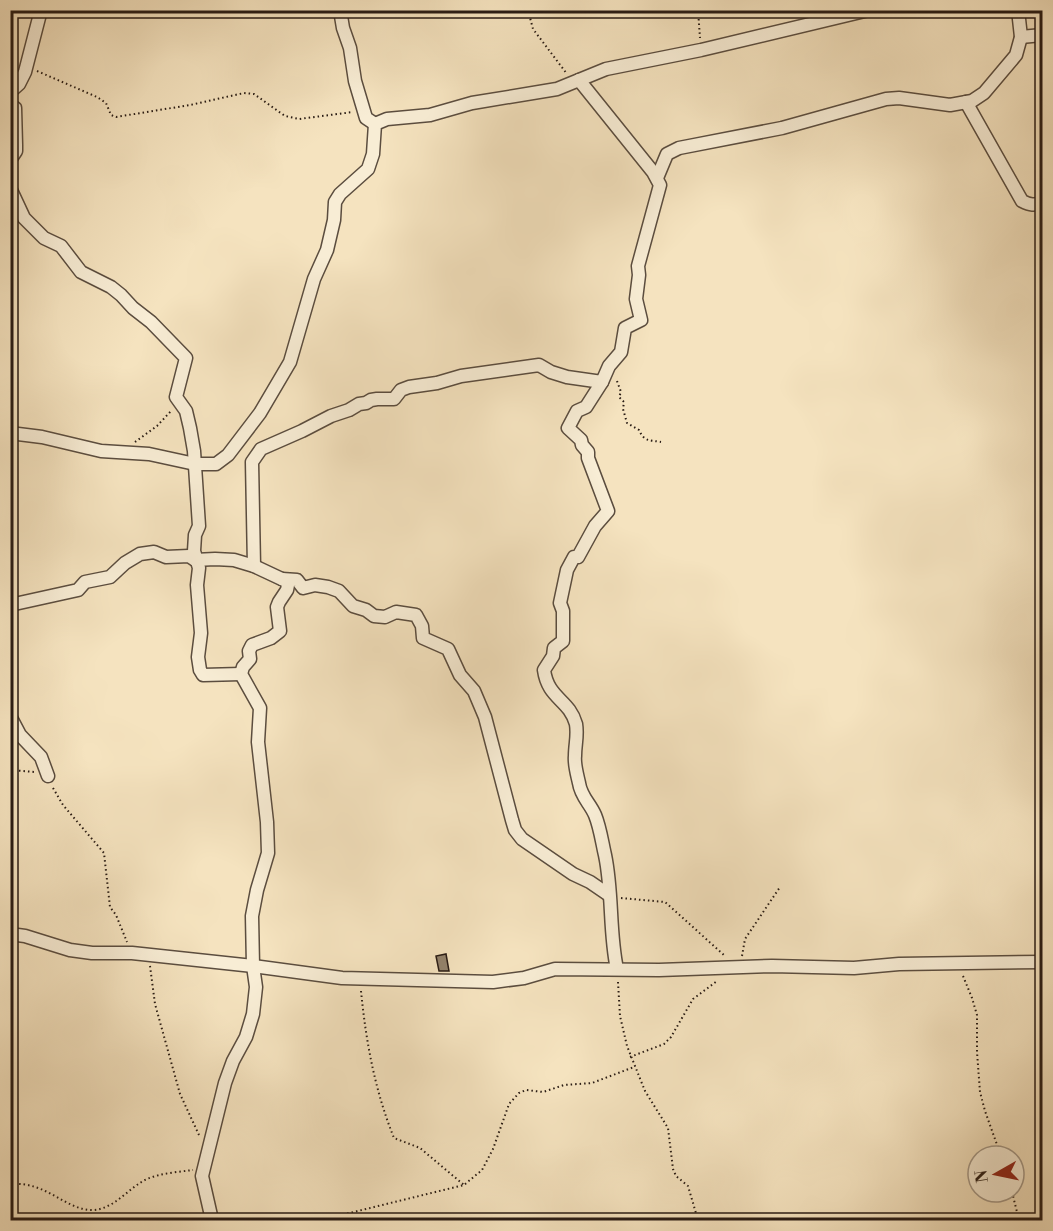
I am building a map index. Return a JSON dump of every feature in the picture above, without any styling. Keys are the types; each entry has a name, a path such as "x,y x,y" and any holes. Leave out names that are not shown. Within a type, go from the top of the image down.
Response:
{"street":[{"path":"10,92 19,84 26,72 41,10"},
{"path":"340,10 350,48 355,81 366,118 375,124"},
{"path":"375,124 393,118 429,115 472,103 557,89 606,69 701,50 869,10"},
{"path":"617,969 613,953 607,864 595,816 584,800 579,786 575,757 578,739 573,713 551,690 544,670 553,656 554,648 563,641 560,603 567,570 574,557 578,557 595,526 608,511 588,459 588,452 581,440 568,428 577,411 586,406 607,370 621,352 625,328 641,320 636,299 638,266 659,191 657,178 663,160 672,150 782,128 886,99 899,98 950,105 972,101 984,93 1016,54 1021,37 1018,10"},
{"path":"1021,37 1042,35"},
{"path":"577,81 657,178"},
{"path":"966,102 1022,201 1029,205 1038,205 1042,202"},
{"path":"10,105 15,108 16,136 16,151 10,160"},
{"path":"10,433 125,454 149,454 195,464 216,464 228,455 260,413 290,362 314,279 327,250 334,220 335,202 340,194 368,169 373,154 375,124"},
{"path":"10,188 24,218 44,238 61,246 81,272 111,287 121,295 185,356 185,365 176,397 188,416 195,464 199,526 195,535 195,560 199,568 197,585 201,633 198,657 200,670 203,675 211,676 242,674"},
{"path":"254,566 252,462 261,449 359,404 376,399 394,399 401,390 461,376 539,365 551,372 602,382"},
{"path":"10,605 78,590 85,582 110,577 125,563 140,554 154,552 166,557 189,556 195,560 234,560 254,566 282,579 288,585 288,590 277,607 280,630 271,638 249,648 250,659 243,667 242,674 260,708 258,742 269,838 268,853 252,916 253,966 256,987 253,1014 244,1042 229,1070 202,1179 212,1221"},
{"path":"282,579 297,580 303,588 315,585 328,586 339,591 353,606 366,610 374,616 386,617 396,612 416,615 422,626 423,638 448,649 460,675 474,691 485,717 518,835 573,874 609,895"},
{"path":"10,716 20,735 41,757 48,776"},
{"path":"10,934 25,936 70,950 92,953 132,953 342,978 493,982 524,978 555,969 854,968 899,964 1042,962"}],"path":[{"path":"528,10 533,29 577,81"},
{"path":"698,10 701,50"},
{"path":"26,66 97,97 105,104 111,115 116,117 190,105 244,93 254,94 285,116 299,119 364,110"},
{"path":"607,370 618,384 627,423 639,430 642,437 648,441 661,442"},
{"path":"125,454 139,437 157,426 170,413 176,397"},
{"path":"10,770 48,776 63,805 104,853 110,907 116,915 132,953"},
{"path":"742,967 743,944 780,887"},
{"path":"609,895 639,901 665,902 742,967"},
{"path":"149,955 155,1004 180,1094 208,1154"},
{"path":"961,964 963,977 977,1015 980,1092 997,1144"},
{"path":"617,969 620,1016 630,1056 645,1091 668,1128 673,1169 676,1176 690,1190 698,1221"},
{"path":"359,978 367,1045 384,1113 394,1138 420,1148 464,1185"},
{"path":"630,1056 664,1044 671,1037 693,999 718,980"},
{"path":"321,1221 464,1185 482,1170 493,1149 509,1104 519,1093 526,1090 543,1092 564,1085 592,1083 634,1067"},
{"path":"10,1184 32,1185 86,1210 95,1210 108,1206 147,1178 204,1168"},
{"path":"1015,1204 1019,1221"}],"building":[{"path":"446,954 449,971 439,971 436,956"}]}
